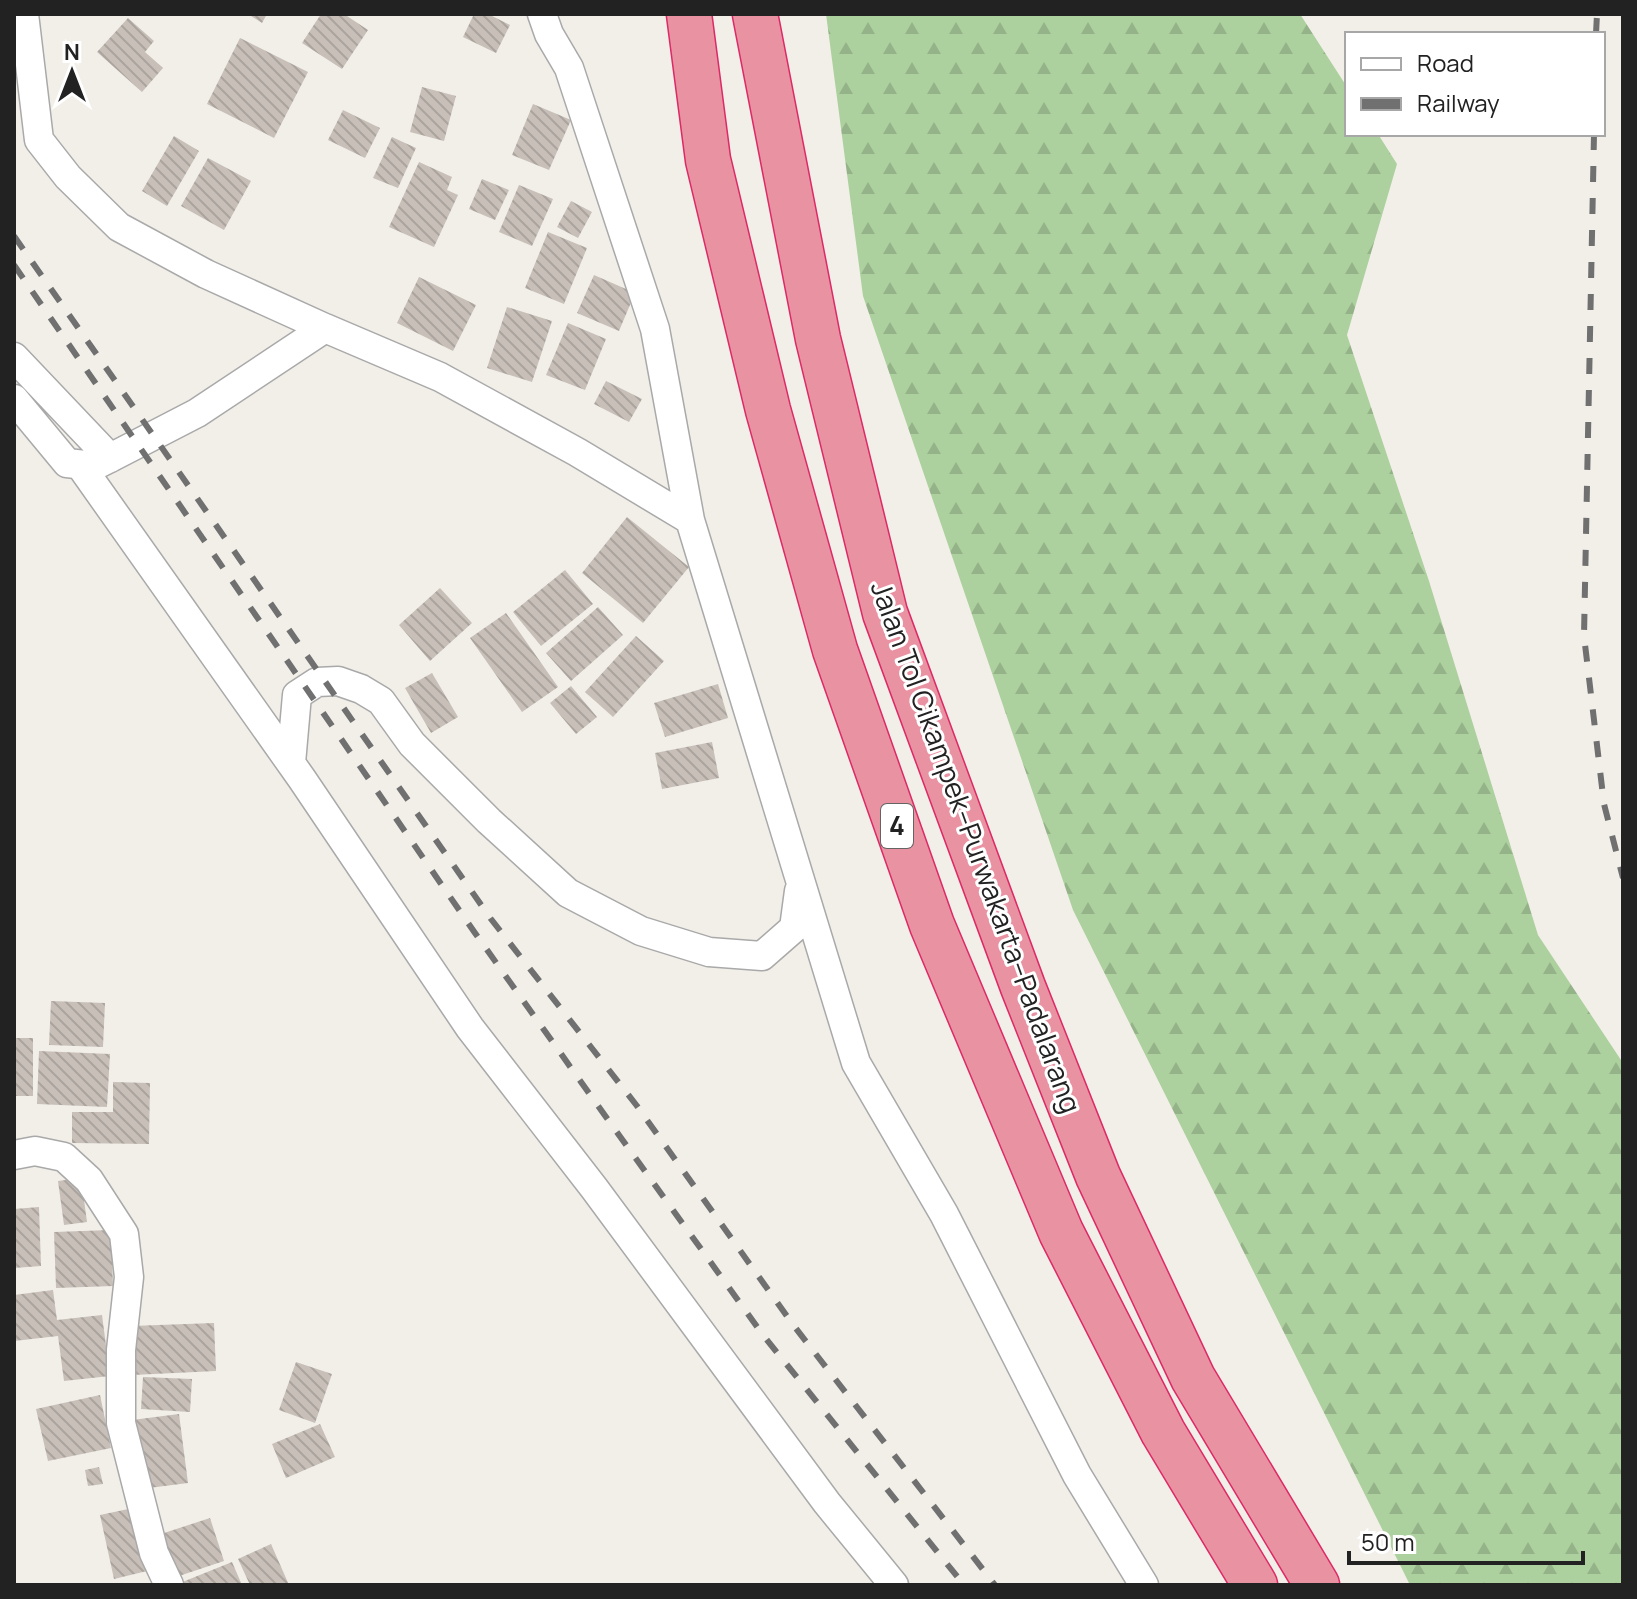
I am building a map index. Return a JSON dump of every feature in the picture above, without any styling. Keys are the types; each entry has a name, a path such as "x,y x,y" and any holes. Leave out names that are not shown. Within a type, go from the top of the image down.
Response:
{"highway":[{"name":"Jalan Tol Cikampek–Purwakarta–Padalarang","path":"689,14 708,160 768,410 835,650 927,910 1061,1232 1163,1432 1255,1585"},
{"name":"Jalan Tol Cikampek–Purwakarta–Padalarang","path":"755,14 818,339 885,613 1023,987 1098,1176 1193,1378 1317,1585"}],"street":[{"path":"24,14 39,140 68,177 119,227 206,274 440,377 577,452 690,520"},
{"path":"542,14 549,34 569,68 655,329 690,520 856,1063 944,1214 1077,1475 1144,1585"},
{"path":"14,399 67,463 94,466 197,413 325,328"},
{"path":"14,357 110,458"},
{"path":"80,465 291,763 470,1028 594,1188 827,1503 894,1585"},
{"path":"291,763 297,695 317,682 338,681 361,689 381,701 412,744 489,821 568,893 641,931 709,952 762,956 794,928 801,882"},
{"path":"14,1155 35,1151 64,1157 89,1180 124,1234 129,1277 121,1350 121,1423 154,1553 169,1585"}],"green space":[{"path":"826,14 1300,14 1345,84 1345,136 1379,136 1397,164 1347,335 1429,581 1538,935 1623,1063 1623,1585 1410,1585 1073,910 863,296"}],"building":[{"path":"248,14 267,14 262,23"},
{"path":"321,14 344,14 368,30 342,69 302,43"},
{"path":"474,14 488,14 510,25 496,53 463,37"},
{"path":"128,18 154,41 145,52 163,68 142,92 97,52"},
{"path":"240,38 308,72 274,138 207,104"},
{"path":"422,87 456,96 444,141 410,132"},
{"path":"533,104 571,120 549,170 512,155"},
{"path":"343,110 380,128 365,158 328,140"},
{"path":"174,136 199,151 167,206 142,191"},
{"path":"392,137 416,148 398,188 373,178"},
{"path":"208,158 251,181 224,230 181,206"},
{"path":"419,162 452,177 447,190 458,195 434,247 389,227"},
{"path":"482,179 509,190 495,220 469,209"},
{"path":"519,185 553,199 532,246 499,232"},
{"path":"571,201 592,212 578,238 557,227"},
{"path":"548,232 587,248 564,304 525,288"},
{"path":"594,275 635,293 619,331 577,313"},
{"path":"419,277 476,305 453,351 397,323"},
{"path":"507,307 552,321 532,382 487,368"},
{"path":"568,323 606,339 585,390 546,375"},
{"path":"606,381 642,399 629,422 594,404"},
{"path":"627,517 689,567 643,623 582,573"},
{"path":"565,570 593,604 541,646 513,612"},
{"path":"440,588 472,623 430,661 399,625"},
{"path":"598,607 623,635 571,681 546,653"},
{"path":"506,613 558,687 522,712 470,638"},
{"path":"636,636 664,661 613,717 585,692"},
{"path":"432,673 458,717 431,733 405,688"},
{"path":"718,684 728,718 665,737 654,703"},
{"path":"571,686 597,717 576,734 550,703"},
{"path":"712,742 719,778 662,789 655,753"},
{"path":"51,1001 105,1003 103,1047 49,1045"},
{"path":"14,1038 33,1038 33,1096 14,1096"},
{"path":"39,1051 110,1054 107,1107 37,1104"},
{"path":"113,1082 150,1083 149,1144 72,1143 72,1112 113,1112"},
{"path":"81,1178 87,1222 64,1225 58,1181"},
{"path":"39,1207 41,1266 14,1268 14,1209"},
{"path":"111,1230 113,1286 56,1288 54,1232"},
{"path":"53,1290 57,1320 102,1315 110,1376 64,1381 58,1336 14,1341 14,1295"},
{"path":"214,1323 216,1371 133,1375 131,1326"},
{"path":"296,1362 332,1374 315,1423 279,1410"},
{"path":"143,1377 192,1379 190,1412 141,1409"},
{"path":"100,1395 111,1448 48,1461 36,1409"},
{"path":"179,1414 188,1483 141,1489 132,1420"},
{"path":"320,1424 335,1457 286,1478 272,1444"},
{"path":"99,1467 103,1484 88,1486 85,1470"},
{"path":"133,1508 147,1571 114,1579 100,1515"},
{"path":"210,1518 224,1561 176,1577 161,1534"},
{"path":"271,1544 289,1585 250,1585 238,1559"},
{"path":"232,1562 242,1585 175,1585"}],"railway":[{"path":"1596,32 1597,14"},
{"path":"1594,136 1584,636 1604,804 1623,878"},
{"path":"14,236 491,919 637,1106 794,1326 995,1585"},
{"path":"14,265 475,933 611,1124 763,1335 964,1585"}]}
